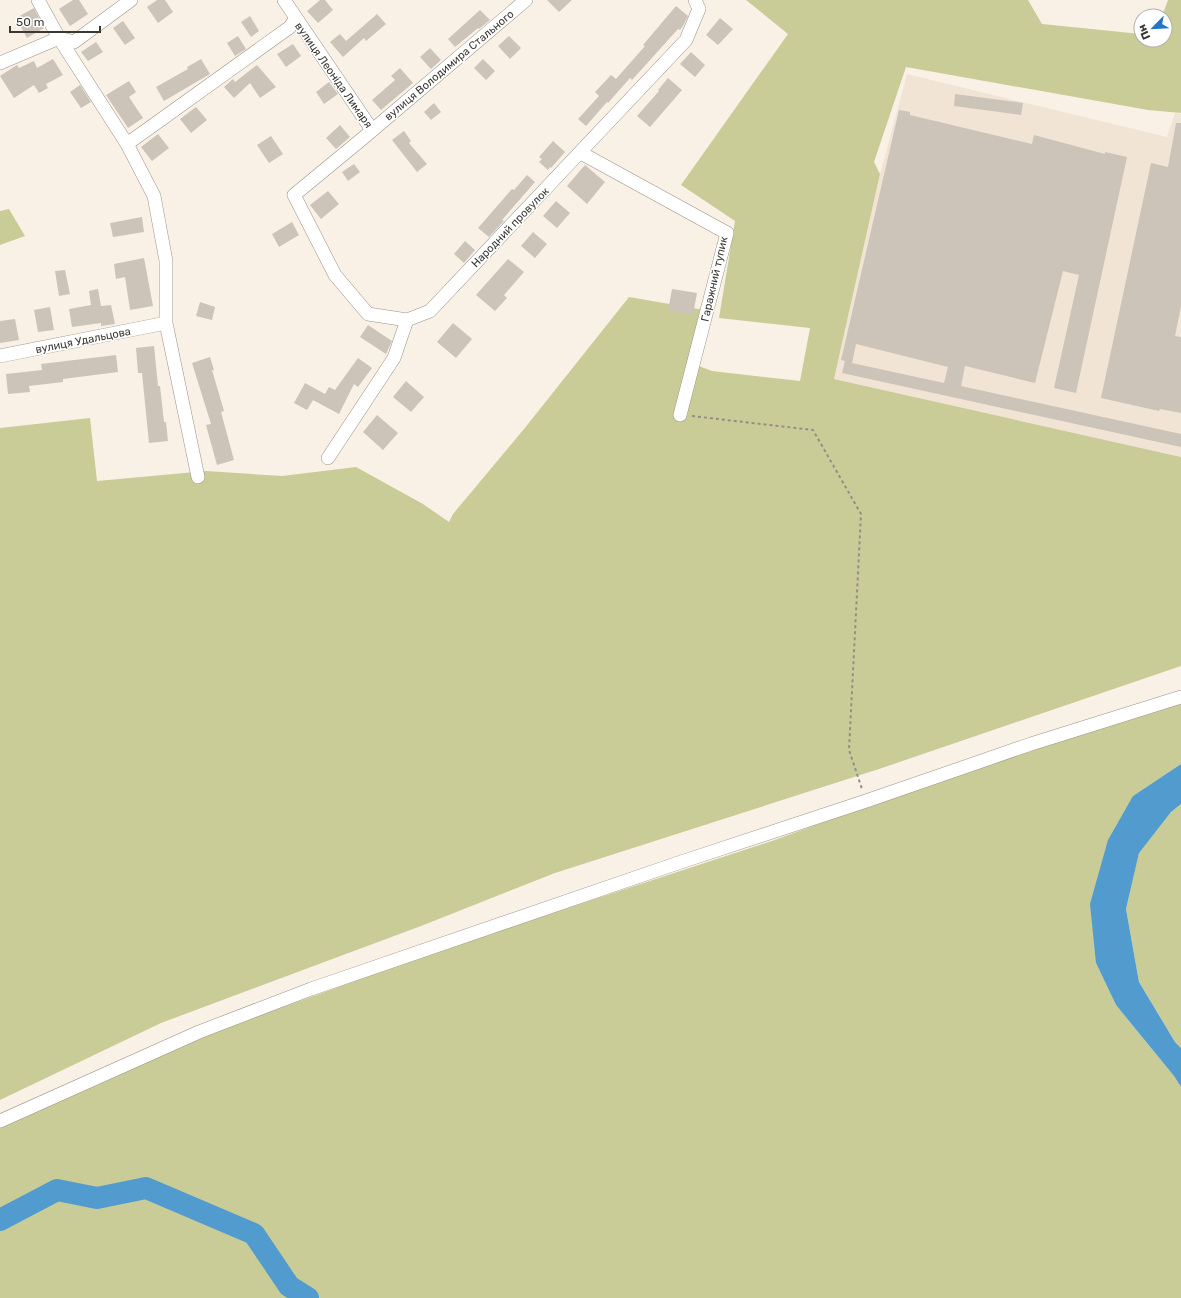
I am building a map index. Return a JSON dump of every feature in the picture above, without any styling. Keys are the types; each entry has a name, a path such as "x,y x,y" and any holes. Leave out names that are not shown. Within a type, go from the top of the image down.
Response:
{"street":[{"path":"38,0 59,38 127,144 154,196 166,261 166,323 198,476"},
{"path":"0,63 59,38 74,42 131,0"},
{"name":"вулиця Володимира Стального","path":"372,130 526,0"},
{"name":"Народний провулок","path":"407,320 430,311 686,40 699,9 695,0"},
{"name":"вулиця Леоніда Лимаря","path":"292,6 372,130 294,195 335,276 368,314 407,320"},
{"name":"вулиця Леоніда Лимаря","path":"127,144 290,27 292,6"},
{"name":"Гаражний тупик","path":"581,152 727,233 680,415"},
{"path":"328,458 394,358 407,320"},
{"name":"вулиця Удальцова","path":"0,356 166,323"},
{"path":"0,1121 199,1032 311,989 1031,744 1181,697"}],"path":[{"path":"680,415 813,430 861,514 849,750 866,801"}],"shaded area":[{"path":"907,74 1167,137 1175,113 1181,114 1181,457 834,379 880,174"}],"green space":[{"path":"746,0 1028,0 1042,24 1133,33 1133,48 1173,48 1173,8 1165,8 1168,0 1181,0 1181,113 1148,110 906,67 874,162 880,174 834,379 1181,457 1181,666 879,769 555,873 421,926 161,1023 0,1100 0,428 90,418 97,481 206,471 282,476 356,467 423,504 449,522 453,514 524,429 629,297 704,310 691,363 712,371 800,381 810,328 719,318 735,221 681,185 788,34"},
{"path":"9,209 25,236 0,245 0,211"},
{"path":"1181,700 1181,764 1133,796 1096,963 1116,1005 1174,1076 1181,1087 1181,1298 0,1298 0,1126 55,1100 218,1031 445,948 772,841 949,776"},
{"path":"1181,804 1181,1048 1175,1042 1139,982 1126,909 1139,852 1171,812"}],"water":[{"path":"1181,764 1181,804 1171,812 1139,853 1126,909 1139,982 1175,1042 1181,1048 1181,1087 1174,1076 1116,1005 1096,963 1090,904 1108,840 1133,796"}],"building":[{"path":"73,0 79,0 88,14 70,26 59,9"},
{"path":"157,0 165,0 173,12 158,23 147,7"},
{"path":"320,0 325,0 333,10 318,23 307,11"},
{"path":"547,0 572,0 559,12"},
{"path":"676,6 688,16 680,30 678,29 632,80 630,78 586,126 578,119 599,96 595,92 611,75 616,79 645,46 643,45"},
{"path":"34,8 44,28 27,38 16,18"},
{"path":"480,10 490,20 455,47 448,39"},
{"path":"377,14 386,24 366,41 364,38 343,57 330,42 340,34 346,41"},
{"path":"250,16 259,31 251,37 241,22"},
{"path":"720,18 733,29 718,45 706,35"},
{"path":"123,21 135,38 125,45 113,28"},
{"path":"238,36 246,49 235,56 227,43"},
{"path":"509,36 521,48 510,59 498,46"},
{"path":"96,42 103,52 88,61 81,52"},
{"path":"293,44 301,56 286,67 277,54"},
{"path":"430,48 441,60 431,69 420,57"},
{"path":"691,52 705,65 695,77 680,64"},
{"path":"53,59 63,75 46,84 48,88 39,93 34,85 14,98 0,76 17,65 19,68 34,61 37,68"},
{"path":"201,59 210,74 164,101 156,87 188,69 187,67"},
{"path":"483,59 495,71 486,80 474,68"},
{"path":"257,65 276,87 260,98 250,83 234,98 224,87 233,79 235,82"},
{"path":"400,68 413,83 381,110 372,100 395,80 391,76"},
{"path":"668,78 682,90 650,127 637,116 659,91 658,90"},
{"path":"129,81 136,92 129,97 143,118 128,128 106,95"},
{"path":"329,82 338,94 324,104 316,92"},
{"path":"80,85 91,102 81,108 70,92"},
{"path":"955,94 1023,103 1021,115 954,106"},
{"path":"434,103 441,112 431,120 424,112"},
{"path":"196,107 207,120 191,133 180,119"},
{"path":"899,110 910,112 910,115 1032,144 1034,135 1105,154 1105,152 1127,157 1076,393 1054,388 1079,275 1063,271 1035,383 965,366 961,386 1181,434 1181,447 842,373 845,361 841,360","holes":["856,344 948,367 944,383 852,363"]},
{"path":"1176,123 1181,123 1181,306 1175,336 1181,337 1181,413 1160,409 1159,411 1101,398 1151,163 1168,167"},
{"path":"340,125 350,137 336,149 326,138"},
{"path":"404,131 411,141 409,143 427,164 417,172 392,140"},
{"path":"158,134 169,148 152,161 141,147"},
{"path":"271,136 283,154 269,163 257,145"},
{"path":"553,141 565,152 548,170 539,162 542,159 539,157"},
{"path":"354,164 360,172 348,181 342,172"},
{"path":"585,165 605,182 587,204 567,186"},
{"path":"527,175 535,182 502,220 504,221 489,237 478,228 512,189 514,190"},
{"path":"328,191 339,204 321,219 310,205"},
{"path":"556,201 570,213 557,228 543,216"},
{"path":"142,217 144,232 113,237 110,223"},
{"path":"292,222 299,235 279,247 272,234"},
{"path":"533,232 547,244 535,258 521,246"},
{"path":"465,241 475,250 464,263 454,254"},
{"path":"144,258 153,306 130,310 125,277 116,279 114,264"},
{"path":"508,259 524,272 504,295 507,298 495,311 476,295"},
{"path":"65,270 70,294 59,296 55,271"},
{"path":"98,289 101,306 111,305 115,324 101,326 101,323 72,327 69,309 91,305 89,291"},
{"path":"672,289 697,293 693,315 668,311"},
{"path":"200,302 215,307 212,320 196,316"},
{"path":"50,307 54,330 38,332 34,310"},
{"path":"15,319 19,340 0,343 0,321"},
{"path":"453,323 472,339 456,358 437,342"},
{"path":"368,325 392,341 386,354 360,337"},
{"path":"154,346 158,386 160,386 164,422 166,422 168,441 149,443 142,373 138,373 136,348"},
{"path":"116,355 118,372 63,379 63,382 29,386 30,392 8,394 6,374 42,370 41,364"},
{"path":"210,357 214,370 212,370 224,411 221,412 234,460 217,465 206,425 211,424 192,363"},
{"path":"358,358 372,368 358,387 354,384 339,414 313,400 307,410 294,403 305,383 325,394 329,387 335,390"},
{"path":"406,381 424,397 411,412 393,397"},
{"path":"377,415 398,433 383,450 363,432"}],"waterway":[{"path":"0,1220 57,1190 97,1198 146,1188 254,1234 289,1286 308,1298"}]}
